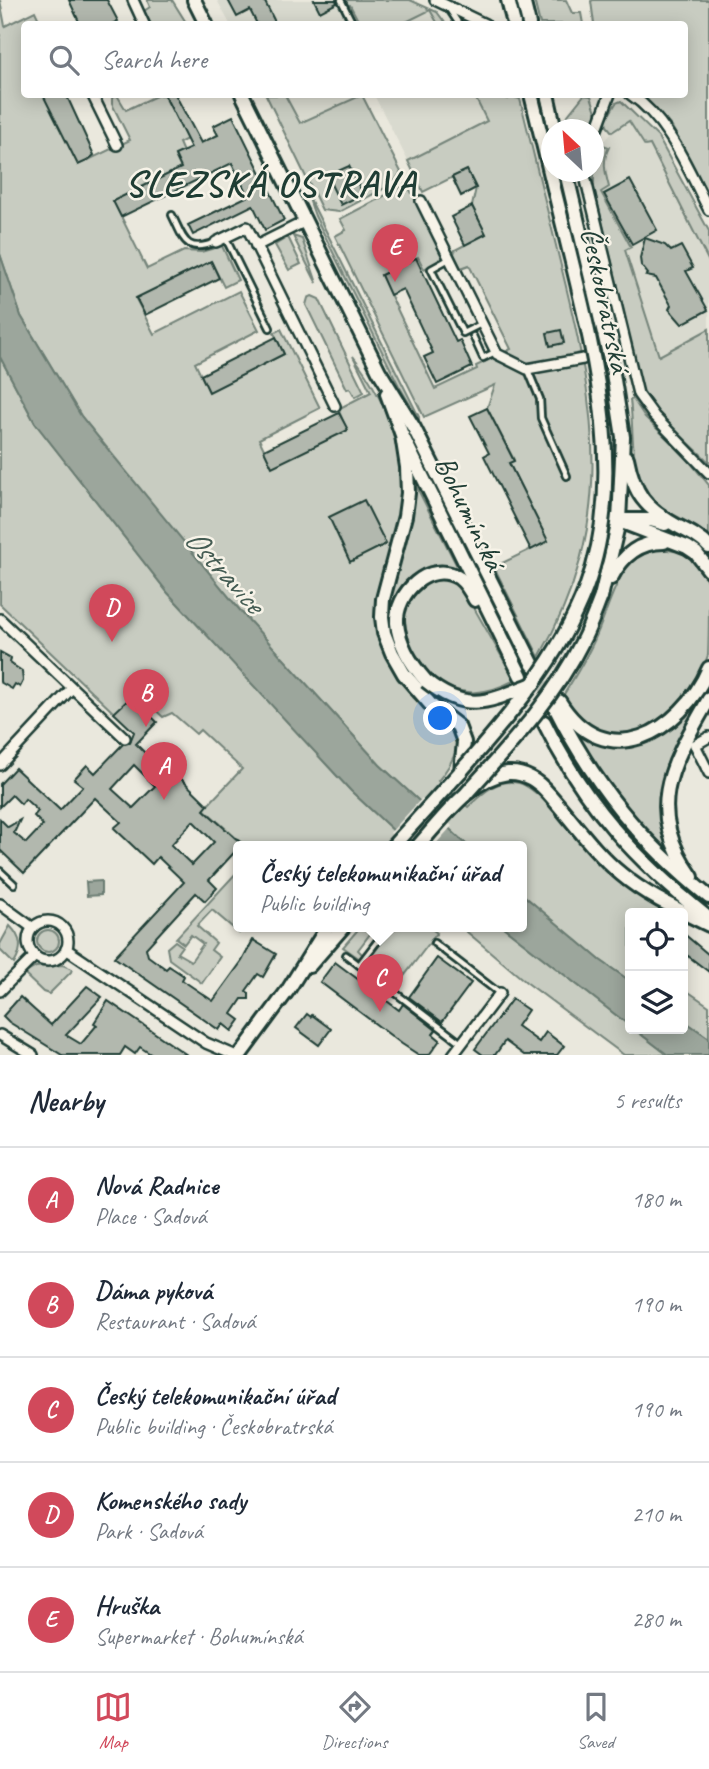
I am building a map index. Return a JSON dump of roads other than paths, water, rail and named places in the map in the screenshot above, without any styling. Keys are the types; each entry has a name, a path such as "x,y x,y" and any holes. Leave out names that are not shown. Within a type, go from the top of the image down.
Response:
{"main road":[{"path":"194,0 204,21"},
{"path":"508,0 513,21"},
{"path":"523,0 528,21"},
{"name":"Bohumínská","path":"244,98 379,370 414,428 534,663"},
{"name":"Českobratrská","path":"398,841 535,683 553,656 586,588 604,520 604,441 596,371 532,98"},
{"path":"548,98 553,119"},
{"name":"Českobratrská","path":"423,841 517,736 550,693 582,643 601,597 620,521 623,437 609,355 568,182"},
{"name":"Bohumínská","path":"379,370 402,435 521,676"},
{"path":"402,435 408,475 407,503 383,599 384,633 392,653 415,689 461,729 464,740 461,771"},
{"path":"623,437 631,478 637,493 654,512 704,542"},
{"path":"604,520 651,520 679,527"},
{"path":"620,521 696,553 709,570"},
{"path":"601,597 618,564 631,552 650,542 674,542"},
{"path":"508,650 460,579 445,574 425,577 414,584 399,608 397,624 409,658 426,681 446,696 471,702 494,699 535,683"},
{"path":"709,668 690,702 678,715 656,731 631,740 612,741 591,733 557,704 584,761 619,810 679,873 709,896"},
{"path":"709,699 690,743 671,774 665,807 666,821 678,858 709,896"},
{"path":"544,722 576,781 605,820 642,861 709,919"},
{"path":"465,795 495,777 511,773 534,780 547,791 582,835 635,885 709,925"},
{"path":"240,1055 334,932"}],"street":[{"path":"133,0 143,21"},
{"path":"435,0 479,21"},
{"path":"96,98 117,145"},
{"path":"600,119 608,98"},
{"path":"635,98 668,133 709,210"},
{"path":"586,182 624,352 638,394 709,473"},
{"path":"421,201 496,351 527,369 583,359"},
{"path":"256,246 304,222"},
{"path":"221,240 247,227 335,406"},
{"path":"0,619 125,738"},
{"path":"0,765 71,689"},
{"path":"709,737 690,743 709,774"},
{"path":"0,904 33,928"},
{"path":"47,921 58,924 67,936 66,949 60,957 53,960 35,956 28,942 33,928 47,921"},
{"path":"66,949 206,1043 234,1055"},
{"path":"0,991 35,956"},
{"path":"453,1055 500,993"},
{"path":"0,1035 33,1055"}],"lane":[{"path":"341,0 352,21"},
{"path":"446,5 456,21"},
{"path":"172,215 191,247 203,247 221,240 270,328"},
{"path":"450,259 431,269 463,333 482,323"},
{"path":"472,335 483,358 496,351"},
{"path":"527,369 540,400 541,418 567,476"},
{"path":"0,871 14,884"},
{"path":"359,965 384,932"},
{"path":"434,943 500,993"},
{"path":"346,955 461,1044"}],"tunnel":[{"path":"588,358 621,352"},
{"path":"535,667 553,704"}],"place":[{"name":"Hruška","path":"395,282"},
{"name":"Komenského sady","path":"112,642"},
{"name":"Dáma pyková","path":"146,727"},
{"name":"Nová Radnice","path":"164,800"},
{"name":"Český telekomunikační úřad","path":"380,1012"}],"district":[{"name":"SLEZSKÁ OSTRAVA","path":"271,183"}],"water label":[{"name":"Ostravice","path":"225,570"}]}
